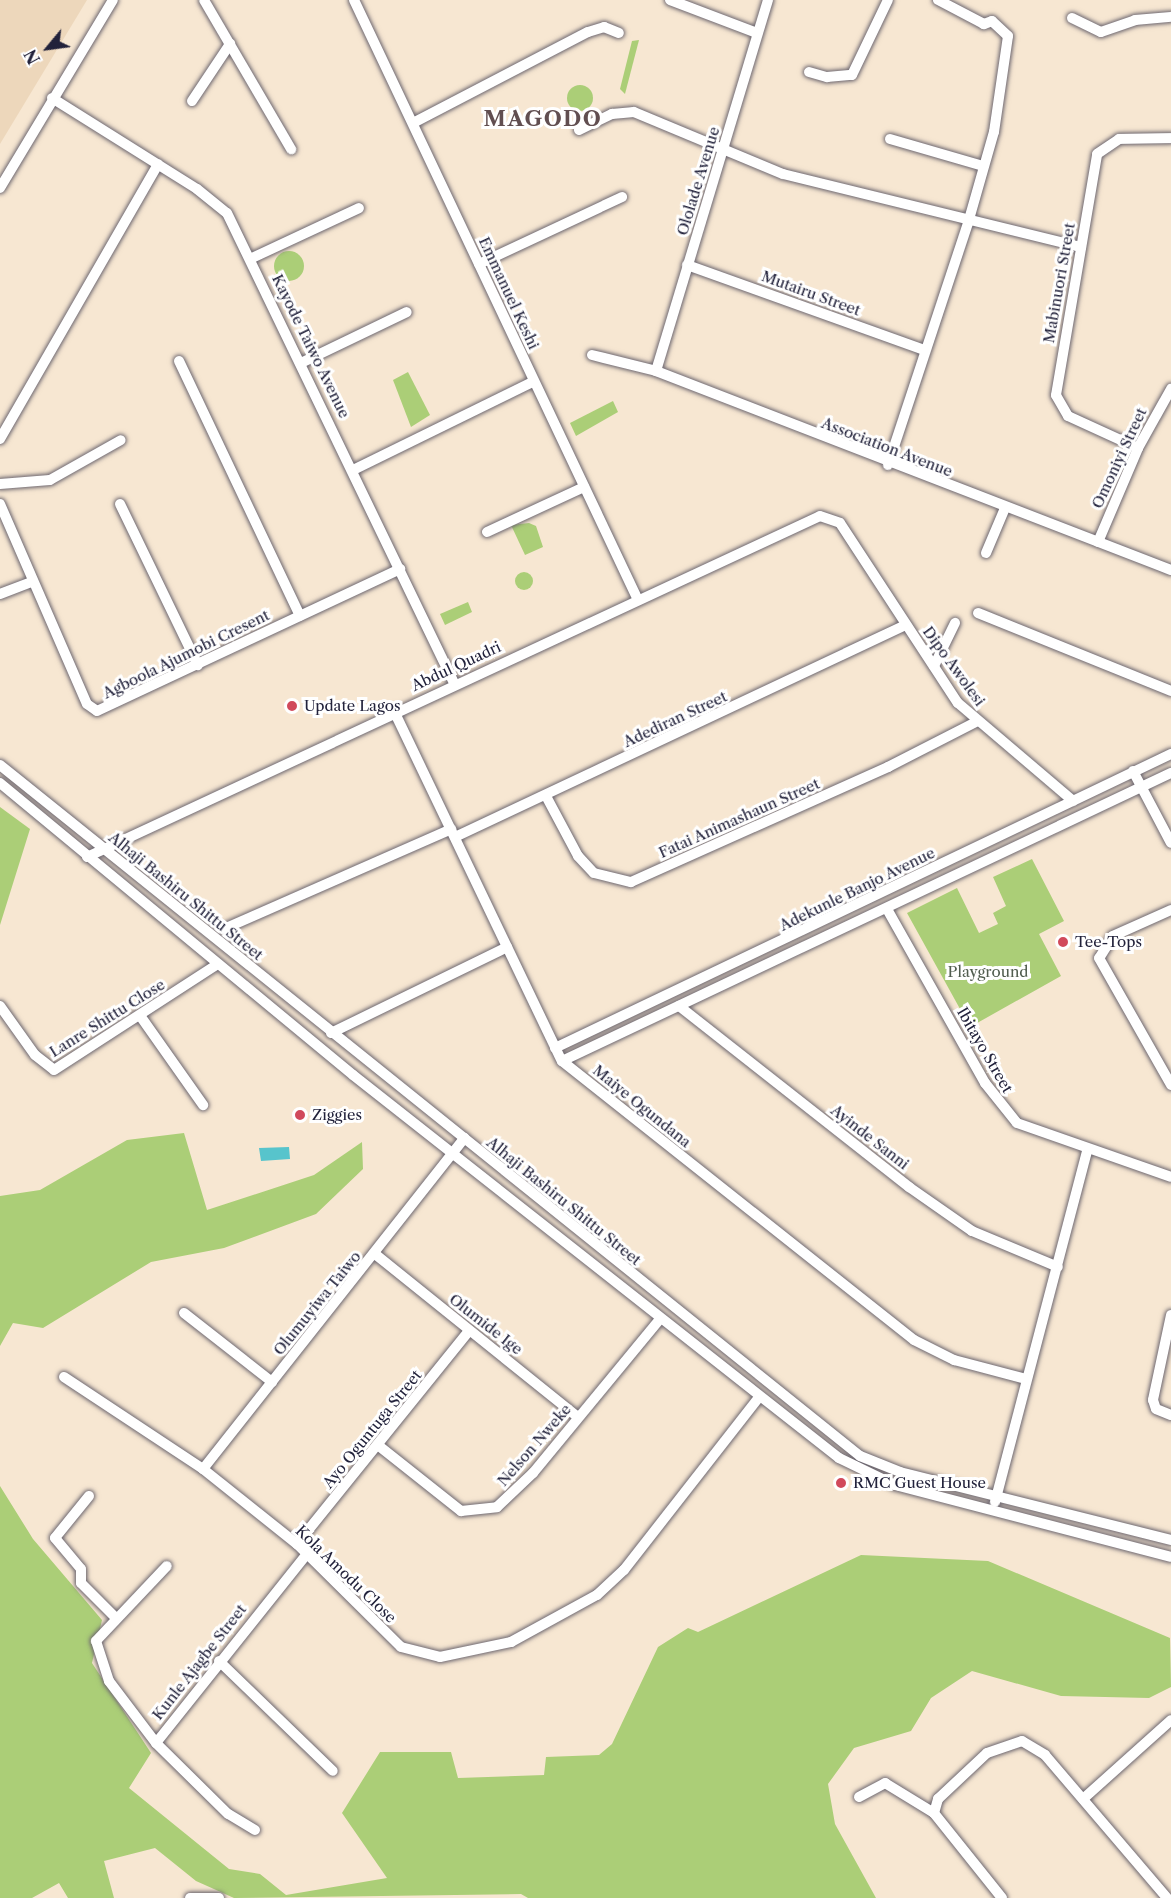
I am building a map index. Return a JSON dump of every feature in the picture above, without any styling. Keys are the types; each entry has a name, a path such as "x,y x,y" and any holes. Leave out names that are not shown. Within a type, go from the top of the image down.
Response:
{"street":[{"path":"0,188 112,0"},
{"path":"204,0 291,149"},
{"path":"670,0 757,33"},
{"name":"Ololade Avenue","path":"656,371 768,0"},
{"path":"809,72 826,77 852,75 888,0"},
{"path":"888,465 968,223 983,166 1004,64 1004,28 938,0"},
{"name":"Emmanuel Keshi","path":"359,2 533,382 637,598"},
{"path":"1072,18 1101,32 1135,20 1171,17"},
{"path":"413,123 588,32 603,27 619,33"},
{"path":"192,101 230,44"},
{"name":"Kayode Taiwo Avenue","path":"52,98 158,164 227,213 252,258 303,362 454,683"},
{"path":"579,130 612,114 634,112 783,174 968,223 1081,247"},
{"name":"Mabinuori Street","path":"1138,448 1068,416 1058,405 1094,167 1104,145 1119,139 1171,138"},
{"path":"890,139 983,166"},
{"path":"0,439 158,164"},
{"path":"479,264 622,197"},
{"path":"252,258 359,208"},
{"name":"Mutairu Street","path":"687,265 925,350"},
{"path":"303,362 407,312"},
{"name":"Association Avenue","path":"592,356 656,371 888,465 1171,570"},
{"path":"178,362 300,616"},
{"path":"353,470 533,382"},
{"name":"Omoniyi Street","path":"1098,542 1138,448 1171,389"},
{"path":"0,484 50,480 121,440"},
{"path":"487,532 584,487"},
{"name":"Agboola Ajumobi Cresent","path":"0,504 32,582 91,709 104,710 400,569"},
{"path":"120,504 198,665"},
{"path":"986,553 1005,508"},
{"name":"Abdul Quadri","path":"87,857 454,683 820,516 840,523"},
{"name":"Dipo Awolesi","path":"840,523 934,666 976,722 1073,801"},
{"path":"0,594 32,582"},
{"path":"978,613 1171,691"},
{"path":"934,666 955,623"},
{"name":"Adediran Street","path":"226,928 546,796 906,625"},
{"name":"Maiye Ogundana","path":"394,711 562,1060 914,1340 954,1360 1026,1379"},
{"name":"Fatai Animashaun Street","path":"546,796 578,856 594,873 631,882 888,768 976,722"},
{"name":"Adekunle Banjo Avenue","path":"555,1048 1171,754"},
{"name":"Alhaji Bashiru Shittu Street","path":"0,765 860,1456 997,1497 1171,1540"},
{"path":"1133,771 1171,843"},
{"name":"Adekunle Banjo Avenue","path":"562,1060 887,909 1171,773"},
{"name":"Alhaji Bashiru Shittu Street","path":"0,783 216,965 759,1397 859,1470 992,1511 1171,1557"},
{"name":"Ibitayo Street","path":"887,909 999,1106 1017,1123 1088,1152 1171,1177"},
{"path":"1171,910 1113,936 1099,958 1171,1085"},
{"path":"332,1033 507,947"},
{"name":"Lanre Shittu Close","path":"0,1006 34,1055 54,1070 141,1017 216,965"},
{"name":"Ayinde Sanni","path":"679,1006 927,1199 972,1231 1058,1267"},
{"path":"141,1017 203,1105"},
{"name":"Olumuyiwa Taiwo","path":"203,1469 375,1254 464,1138"},
{"path":"992,1511 1088,1152"},
{"name":"Olumide Ige","path":"375,1254 578,1417"},
{"path":"184,1313 272,1382"},
{"path":"1171,1315 1153,1400 1156,1408 1171,1415"},
{"name":"Nelson Nweke","path":"379,1446 449,1504 475,1514 510,1498 660,1319"},
{"name":"Ayo Oguntuga Street","path":"297,1544 379,1446 469,1331"},
{"name":"Kola Amodu Close","path":"64,1377 203,1469 297,1544 377,1627 419,1655 474,1653 511,1641 556,1622 624,1570 759,1397"},
{"path":"89,1496 55,1538 81,1569 81,1583 115,1617"},
{"name":"Kunle Ajagbe Street","path":"255,1830 228,1814 156,1743 219,1661 307,1554"},
{"path":"156,1743 109,1681 98,1655 96,1641 115,1617 167,1566"},
{"path":"219,1661 333,1771"},
{"path":"1083,1799 1171,1720"},
{"path":"934,1813 938,1799 987,1753 1022,1741 1046,1755 1167,1898"},
{"path":"859,1797 885,1783 934,1813 1002,1898"},
{"path":"190,1898 219,1898"}],"shaded area":[{"path":"0,0 87,0 0,144"}],"green space":[{"path":"639,40 625,94 620,89 632,41"},
{"path":"580,85 589,89 593,98 589,107 580,111 571,107 567,98 571,89"},
{"path":"289,251 295,252 303,260 303,272 295,280 289,281 283,280 275,272 274,266 275,260 283,252"},
{"path":"408,372 430,415 411,427 393,380"},
{"path":"613,401 618,412 576,436 570,423"},
{"path":"529,523 536,526 543,547 525,555 511,525"},
{"path":"520,572 528,572 533,577 531,588 520,590 515,585 515,577"},
{"path":"468,602 472,612 445,625 440,614"},
{"path":"0,807 30,829 0,925"},
{"name":"Playground","path":"1032,859 1064,921 1039,934 1061,976 970,1027 907,913 957,888 979,933 998,924 993,913 1006,906 993,877"},
{"path":"184,1133 207,1210 314,1175 362,1142 363,1169 316,1214 224,1248 151,1262 43,1328 13,1323 0,1346 0,1196 40,1190 127,1140"},
{"path":"0,1486 33,1539 102,1620 92,1663 151,1753 129,1788 229,1869 260,1874 286,1895 387,1878 342,1813 380,1752 451,1752 458,1778 544,1775 546,1757 599,1755 612,1744 658,1647 688,1628 698,1632 861,1555 988,1561 1170,1638 1171,1687 1149,1698 1061,1696 972,1671 931,1698 911,1731 854,1748 828,1784 835,1824 876,1898 528,1898 521,1894 234,1898 196,1881 155,1848 104,1861 114,1898 68,1898 59,1883 32,1898 0,1898"}],"water":[{"path":"289,1147 290,1159 261,1161 259,1148"}],"place":[{"name":"Update Lagos","path":"292,706"},
{"name":"Tee-Tops","path":"1063,942"},
{"name":"Ziggies","path":"300,1115"},
{"name":"RMC Guest House","path":"841,1483"}],"district":[{"name":"MAGODO","path":"543,119"}]}
